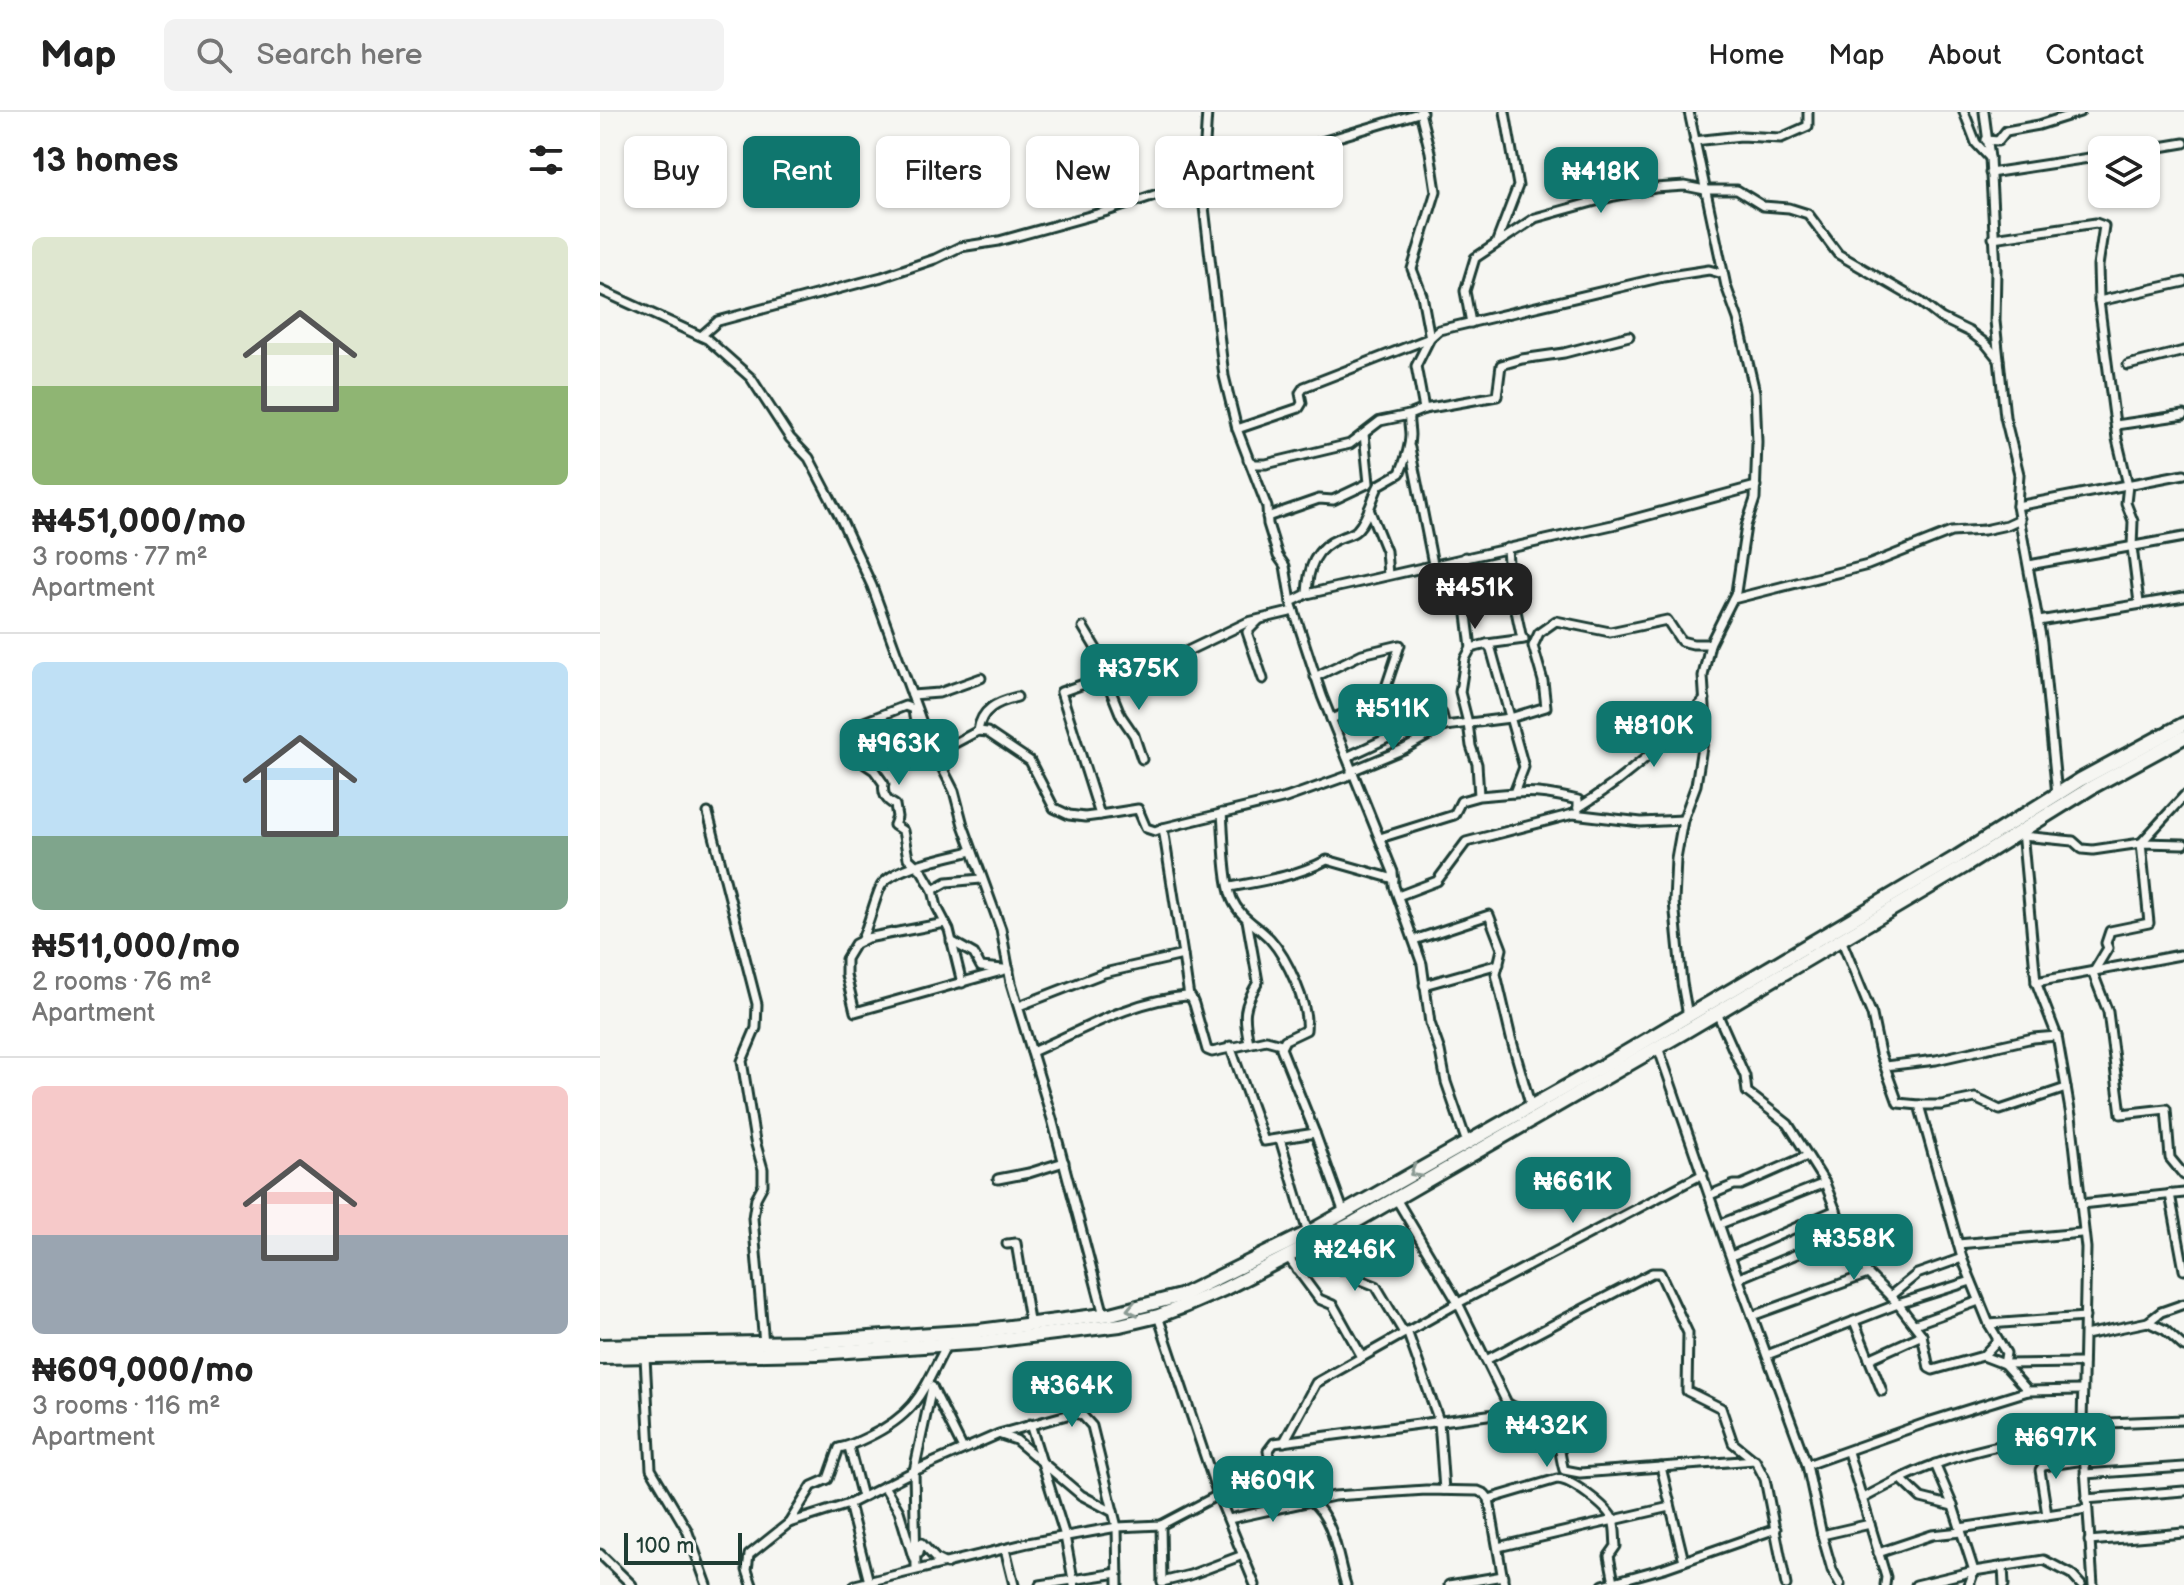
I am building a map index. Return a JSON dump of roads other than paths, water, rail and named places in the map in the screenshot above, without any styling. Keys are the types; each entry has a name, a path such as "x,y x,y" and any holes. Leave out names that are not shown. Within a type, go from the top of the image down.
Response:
{"highway":[{"path":"600,1357 818,1353 947,1344 1092,1329 1158,1316 1224,1289 1288,1257 1467,1143 1688,1016 2057,795 2184,724"},
{"path":"600,1346 764,1344 1030,1326 1149,1306 1198,1289 1344,1213 1393,1192 1658,1047 2022,834 2092,787 2184,737"}],"street":[{"path":"1205,136 1207,112"},
{"path":"1341,136 1421,112 1436,191 1412,269 1422,295 1430,338 1416,366 1424,409"},
{"path":"1688,1016 1674,902 1676,859 1683,820 1696,785 1706,722 1703,676 1710,644 1736,592 1746,526 1756,486 1755,392 1738,319 1723,274 1689,112"},
{"path":"1694,141 1741,136 1781,138 1808,126 1808,112"},
{"path":"1964,112 1976,143 1990,158"},
{"path":"1984,112 1990,158 1996,269 1995,321 2005,417 2019,474 2017,506 2039,621 2057,795"},
{"path":"1986,140 1998,141 2006,131 2080,112"},
{"path":"1497,241 1518,186 1503,113"},
{"path":"2160,147 2184,143"},
{"path":"1990,173 2088,158"},
{"path":"1685,186 1700,174"},
{"path":"1471,323 1465,291 1470,268 1475,258 1497,241 1535,218 1563,209 1655,188 1685,186 1705,190 1737,190 1763,206 1789,208 1808,214 1838,254 1919,301 1941,318 1970,332 1986,344 1999,360"},
{"path":"701,336 718,321 882,277 960,247 999,241 1155,195"},
{"path":"1205,208 1224,376 1237,429 1267,507 1278,556 1285,566 1291,602 1315,677 1380,838 1414,940 1430,1023 1467,1143"},
{"path":"1993,238 2102,223 2104,235 2098,266 2099,301 2116,425 2128,485 2126,503 2133,521 2132,547 2139,603"},
{"path":"1709,270 1720,256"},
{"path":"1237,429 1299,408 1302,403 1300,393 1304,387 1430,338 1439,330 1663,277 1709,270 1723,274"},
{"path":"2099,301 2184,282"},
{"path":"600,290 701,336 751,378 790,438 809,458 841,519 872,586 923,724 954,791 971,851 1001,929 1009,969 1104,1315"},
{"path":"1248,460 1266,464 1350,444 1380,421 1424,409 1497,396 1501,365 1629,336"},
{"path":"2128,365 2184,351"},
{"path":"1409,415 1409,443 1433,564"},
{"path":"2116,425 2184,415"},
{"path":"1267,517 1319,499 1333,500 1369,483 1364,434"},
{"path":"1307,594 1308,570 1323,549 1336,539 1355,532 1379,485 1400,473 1409,443"},
{"path":"2017,506 2184,474"},
{"path":"1291,602 1307,594 1612,525 1756,486"},
{"path":"1369,509 1386,551 1388,575"},
{"path":"1733,599 1868,565 1951,532 1996,528 2020,519"},
{"path":"2029,565 2184,537"},
{"path":"1507,548 1508,563 1515,580 1515,606 1522,639"},
{"path":"1465,557 1465,598 1471,648 1461,675 1460,692 1477,764 1479,796"},
{"path":"2039,621 2184,597"},
{"path":"1100,815 1061,692 1106,676 1150,669 1260,619 1294,611"},
{"path":"1260,619 1247,632 1263,679"},
{"path":"1533,646 1539,633 1556,621 1610,632 1667,620 1681,641 1710,644"},
{"path":"1083,627 1098,652 1121,716 1134,735 1142,759"},
{"path":"940,762 942,750 978,731 997,738 1010,750 1030,761 1054,808 1069,815 1085,817 1138,809 1146,828 1155,831 1286,798 1404,749 1445,726 1510,718 1546,707 1543,681 1533,646 1528,640 1471,648"},
{"path":"1487,644 1524,767 1514,793"},
{"path":"1315,677 1362,654 1400,645 1385,697 1331,719"},
{"path":"912,695 939,693 981,678"},
{"path":"978,731 980,719 991,706 1017,697"},
{"path":"1398,896 1437,881 1466,842 1578,811 1659,745 1705,699"},
{"path":"923,724 918,723 913,709 905,706 864,722 872,745 865,764 880,778 888,800 895,805 897,817 894,825 903,831 908,858 933,890 962,983"},
{"path":"1347,757 1439,714 1442,714 1445,726"},
{"path":"1380,838 1454,815 1461,801 1479,796 1536,791 1578,800 1578,811"},
{"path":"2093,973 2108,948 2106,943 2110,931 2149,923 2141,843 2184,796"},
{"path":"1578,811 1641,822 1683,820"},
{"path":"708,813 757,1004 756,1028 742,1061 755,1141 763,1169 763,1185 756,1198 753,1218 764,1344"},
{"path":"1163,828 1189,997 1194,1004 1207,1050 1212,1052 1266,1040 1281,1044 1306,1030 1306,1018 1288,965 1272,941 1237,907 1230,887 1222,813"},
{"path":"2093,1585 2082,1434 2086,1248 2057,1036 2036,982 2022,834 2073,841 2086,850 2141,843 2184,844"},
{"path":"861,941 881,885 892,875 971,851"},
{"path":"1230,887 1280,878 1327,860 1394,879"},
{"path":"933,890 947,882 981,879"},
{"path":"1414,940 1489,915 1502,949 1496,974 1531,1107"},
{"path":"1247,920 1258,982 1246,1002 1244,1019 1249,1043"},
{"path":"945,923 855,944 846,959 846,975 855,1012 1009,969"},
{"path":"1841,939 1872,1015 1898,1103 1941,1105 1975,1098 2000,1110 2066,1088"},
{"path":"951,941 974,954 981,967 1009,969"},
{"path":"1019,1006 1104,973 1183,955"},
{"path":"2036,982 2182,955 2184,964"},
{"path":"1424,985 1499,964"},
{"path":"2093,973 2108,1012 2121,1114 2166,1109 2170,1158 2184,1175"},
{"path":"1032,1052 1113,1013 1143,1004 1189,997"},
{"path":"1717,1013 1745,1076 1747,1092 1788,1124 1825,1183 1845,1234 1868,1274 1898,1304 1922,1335 1929,1368 1933,1370 1983,1356 1997,1341"},
{"path":"1885,1066 1936,1060 2033,1038 2057,1036"},
{"path":"1281,1044 1344,1213"},
{"path":"1230,1046 1264,1141 1315,1133"},
{"path":"1658,1047 1807,1465 1822,1535 1832,1570 1840,1585"},
{"path":"1919,1105 1962,1258 1989,1324 2006,1353 2004,1364"},
{"path":"1280,1139 1308,1233"},
{"path":"1710,1195 1807,1156"},
{"path":"998,1179 1064,1162"},
{"path":"1284,1442 1316,1383 1458,1303 1703,1174"},
{"path":"1720,1224 1825,1183"},
{"path":"1393,1192 1458,1303 1507,1403 1522,1410"},
{"path":"2081,1204 2184,1193"},
{"path":"2170,1194 2184,1270"},
{"path":"1731,1256 1836,1210"},
{"path":"1958,1244 2081,1233"},
{"path":"1739,1278 1845,1234"},
{"path":"1007,1244 1016,1243 1030,1326"},
{"path":"1288,1257 1319,1299 1333,1305 1362,1357"},
{"path":"1890,1296 1917,1274 1962,1258"},
{"path":"1297,1270 1349,1269 1356,1278 1376,1286 1405,1332 1439,1421 1444,1490"},
{"path":"1486,1360 1652,1273 1660,1273 1688,1333 1687,1391 1721,1408 1733,1443 1755,1460 1765,1479 1786,1585"},
{"path":"1752,1316 1868,1274"},
{"path":"1767,1355 1898,1304 1971,1281"},
{"path":"1915,1324 1979,1301"},
{"path":"2085,1335 2148,1322 2161,1312 2184,1304"},
{"path":"1158,1316 1218,1495 1255,1585"},
{"path":"1989,1324 2085,1317"},
{"path":"1854,1321 1882,1391"},
{"path":"2148,1322 2165,1330 2184,1347"},
{"path":"1869,1359 1922,1335"},
{"path":"752,1585 747,1570 749,1555 789,1523 817,1482 828,1479 839,1448 849,1447 902,1418 910,1410 930,1383 947,1344"},
{"path":"1983,1356 2004,1364 2083,1363"},
{"path":"645,1357 651,1469 682,1520 707,1585"},
{"path":"2004,1364 2028,1391"},
{"path":"930,1383 963,1449"},
{"path":"917,1569 914,1471 930,1383"},
{"path":"1807,1465 2028,1391 2082,1390"},
{"path":"1280,1507 1268,1451 1274,1443 1522,1410 1547,1415 1554,1425 1564,1470 1569,1473 1755,1460"},
{"path":"789,1523 849,1504 914,1471 999,1434 1074,1413 1092,1426 1117,1527 1118,1585"},
{"path":"2082,1424 2184,1420"},
{"path":"1030,1424 1065,1536 1073,1582"},
{"path":"999,1434 1010,1436 1081,1495 1113,1512"},
{"path":"1862,1499 1935,1464 2040,1438 2082,1434"},
{"path":"849,1447 862,1497"},
{"path":"1848,1452 1886,1577 1885,1585"},
{"path":"2047,1515 2040,1470 2043,1466 2084,1460"},
{"path":"1935,1464 1953,1506 1974,1571 1969,1585"},
{"path":"1661,1467 1684,1561"},
{"path":"2085,1474 2184,1467"},
{"path":"1489,1499 1562,1479 1604,1507 1613,1520 1616,1546 1609,1556 1614,1582"},
{"path":"1901,1479 1921,1498 1953,1506"},
{"path":"884,1486 899,1511 917,1569"},
{"path":"1229,1519 1334,1496 1478,1491 1489,1499 1503,1581 1449,1585"},
{"path":"2086,1499 2184,1491"},
{"path":"855,1585 1065,1536 1117,1527 1161,1525 1218,1495"},
{"path":"1310,1500 1319,1507 1330,1530 1346,1585"},
{"path":"849,1504 869,1582"},
{"path":"1498,1547 1670,1507"},
{"path":"1878,1553 1932,1535 2087,1509"},
{"path":"1822,1535 1870,1524"},
{"path":"1161,1525 1162,1583 1243,1555"},
{"path":"1603,1585 1776,1529"},
{"path":"2089,1541 2184,1533"},
{"path":"917,1569 921,1543 936,1559 946,1564"},
{"path":"1005,1549 1014,1585"},
{"path":"600,1554 632,1585"},
{"path":"1918,1585 1974,1571 2048,1560 2071,1574 2081,1585"},
{"path":"2003,1566 2004,1585"},
{"path":"1040,1585 1118,1573"}]}
